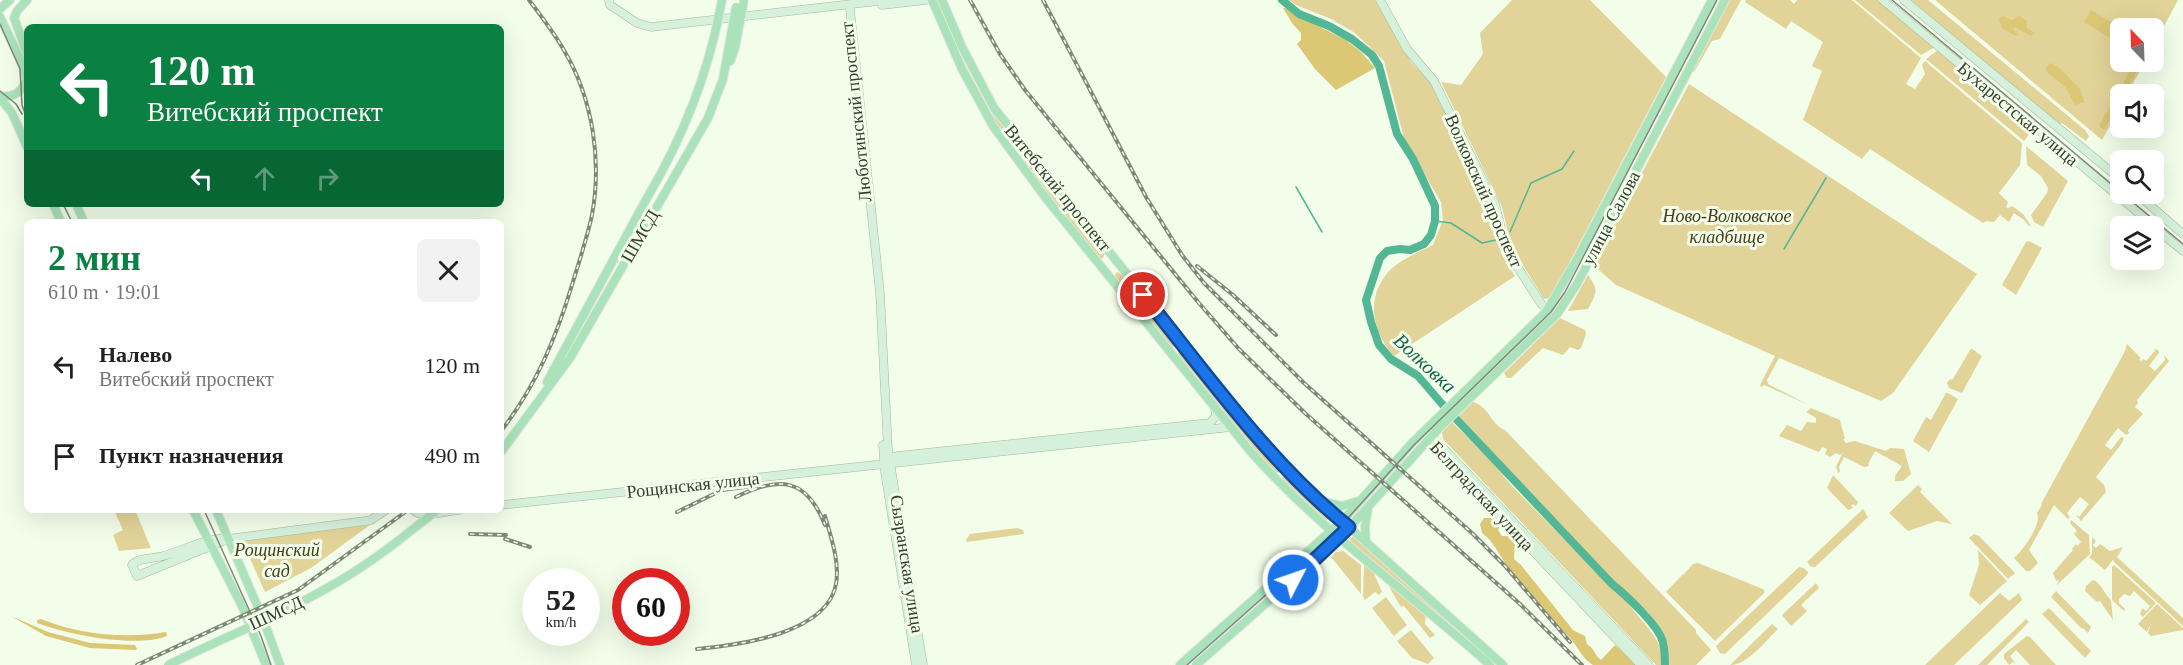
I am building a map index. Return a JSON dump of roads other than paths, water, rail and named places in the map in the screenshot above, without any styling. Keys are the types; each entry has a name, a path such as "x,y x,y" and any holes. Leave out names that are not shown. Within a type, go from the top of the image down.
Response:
{"main road":[{"path":"0,9 10,0"},
{"path":"24,45 14,20 17,11 27,0"},
{"name":"ШМСД","path":"504,447 545,386 669,161 700,88 722,0"},
{"name":"ШМСД","path":"504,447 570,358 708,118 723,79 737,0"},
{"path":"723,79 735,48 744,0"},
{"name":"Витебский проспект","path":"932,0 972,91 993,126 1029,176 1231,427 1274,477 1331,531 1503,665"},
{"name":"Витебский проспект","path":"942,0 952,25 994,108 1268,450 1460,632 1490,665"},
{"name":"улица Салова","path":"1456,406 1548,310 1712,0"},
{"name":"улица Салова","path":"1456,406 1557,314 1577,284 1725,0"},
{"path":"0,17 24,65"},
{"path":"0,23 8,31"},
{"path":"24,85 15,95 0,97 12,113 24,140"},
{"path":"972,91 978,92 982,87"},
{"path":"1097,262 1106,260 1110,253"},
{"path":"1111,279 1114,271 1122,269"},
{"path":"1173,357 1175,349 1185,346"},
{"path":"1180,665 1331,531 1346,524 1370,506 1428,435 1456,406"},
{"path":"1197,665 1339,538 1361,500 1388,470 1428,435"},
{"path":"1274,477 1279,477 1284,473 1284,466"},
{"path":"1319,500 1342,506 1361,500"},
{"path":"1366,542 1365,523 1370,506"},
{"path":"195,513 251,626 266,665"},
{"path":"217,513 263,619 280,665"},
{"name":"ШМСД","path":"170,665 304,602 340,582 385,553 434,513"}],"street":[{"path":"849,7 887,0"},
{"path":"609,2 637,22 651,27 926,0"},
{"name":"Волковский проспект","path":"1380,0 1411,55 1434,81 1495,204 1504,245 1542,305 1557,314"},
{"name":"Бухарестская улица","path":"1883,0 2141,216"},
{"name":"Бухарестская улица","path":"1904,0 2110,171"},
{"name":"Люботинский проспект","path":"849,7 846,9 875,292 888,462"},
{"path":"2148,204 2183,234"},
{"name":"Бухарестская улица","path":"2164,235 2183,251"},
{"name":"Рощинская улица","path":"888,462 1210,423 1216,416 1215,408"},
{"name":"Рощинская улица","path":"504,505 1231,427"},
{"name":"Белградская улица","path":"1428,435 1641,665"},
{"name":"Белградская улица","path":"1428,435 1649,665"},
{"name":"Сызранская улица","path":"888,462 916,665"},
{"name":"Сызранская улица","path":"888,462 923,665"},
{"path":"210,544 137,576 132,565 139,560 228,539 371,520 382,513"},
{"path":"194,547 200,539 201,526"}],"waterway":[{"name":"Волковка","path":"1282,0 1299,14 1329,26 1352,39 1372,55 1379,66 1397,134 1413,159 1435,206 1435,221 1431,235 1424,244 1410,250 1387,251 1380,258 1366,300 1379,345 1391,359 1418,376 1612,584 1646,617 1662,640 1665,665"},
{"path":"1510,232 1531,183 1562,169 1574,151"},
{"path":"1784,249 1826,178"},
{"path":"1296,187 1322,232"},
{"path":"1435,221 1451,223 1482,243 1496,240"}],"tram line":[{"path":"1187,665 1329,539 1414,445 1551,312 1565,292 1717,0"},
{"path":"1892,0 2110,183"},
{"path":"0,24 20,69 24,111"},
{"path":"0,91 16,104 22,114"},
{"path":"2135,204 2183,244"},
{"path":"64,207 70,219"},
{"path":"205,513 261,636 271,665"}],"railway":[{"path":"504,427 525,397 552,343 585,241 595,194 593,131 582,90 561,45 529,0"},
{"path":"970,0 1000,54 1025,90 1239,349 1306,414 1520,604 1582,665"},
{"path":"1043,0 1146,197 1182,255 1204,283 1304,383 1472,533 1505,566 1570,642"},
{"path":"1197,266 1233,295 1276,335"},
{"path":"736,497 765,486 789,485 809,497 825,525"},
{"path":"677,512 722,490 753,486"},
{"path":"137,665 298,590 404,513"},
{"path":"697,649 757,640 779,634 816,615 829,601 837,576 834,550 825,516"},
{"path":"470,534 506,535"},
{"path":"505,539 530,547"}],"park label":[{"name":"Ново-Волковское кладбище","path":"1727,226"},
{"name":"Рощинский сад","path":"277,560"}]}
